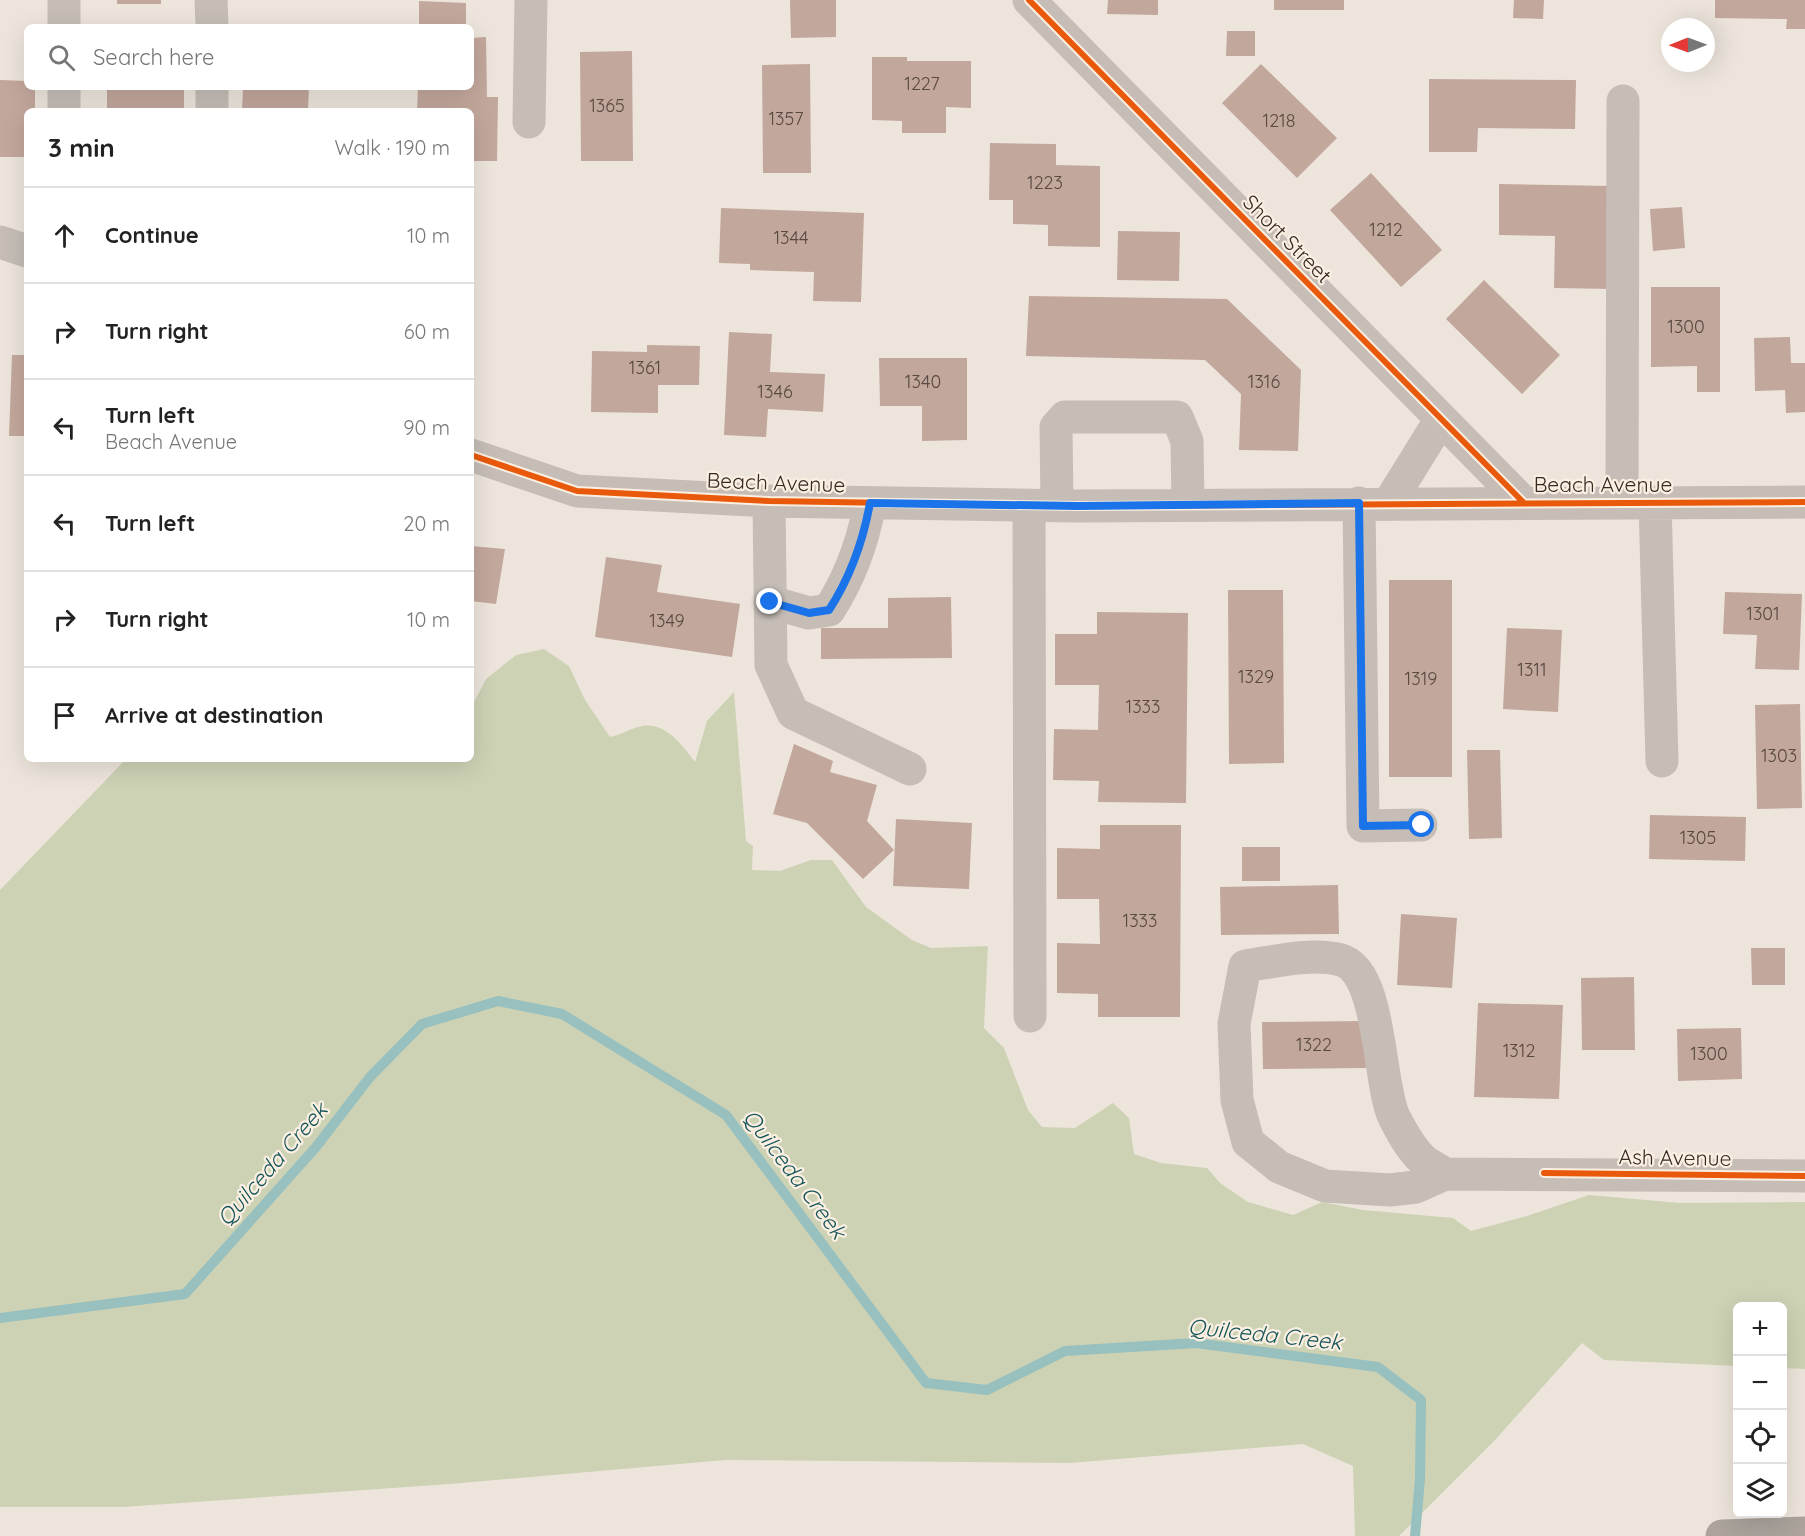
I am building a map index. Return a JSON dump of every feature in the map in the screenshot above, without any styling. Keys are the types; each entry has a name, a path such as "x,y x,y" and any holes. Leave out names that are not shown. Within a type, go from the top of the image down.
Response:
{"highway":[{"path":"1722,1536 1805,1533"}],"street":[{"path":"64,0 64,24"},
{"path":"211,0 212,24"},
{"path":"530,122 531,0"},
{"name":"Short Street","path":"1029,0 1523,502"},
{"path":"64,90 64,108"},
{"path":"212,90 212,108"},
{"path":"1622,502 1623,101"},
{"path":"0,242 24,250"},
{"path":"1030,1016 1043,506 1056,427 1065,417 1177,417 1187,441 1188,505"},
{"path":"1422,825 1363,826 1374,503 1441,419"},
{"name":"Beach Avenue","path":"474,456 577,491 769,501 1043,506 1805,502"},
{"path":"769,501 771,665 792,713 910,769"},
{"path":"1655,502 1662,761"},
{"path":"770,602 809,613 829,610 845,586 862,543 870,503"},
{"path":"1314,958 1343,960 1360,974 1378,1032 1384,1078 1394,1116 1421,1158 1445,1174 1416,1187 1390,1190 1325,1186 1279,1167 1248,1142 1237,1100 1234,1024 1245,966 1314,958"},
{"name":"Ash Avenue","path":"1445,1174 1805,1176"}],"green space":[{"path":"544,649 569,666 585,700 610,737 642,726 659,728 673,736 695,762 707,721 734,692 746,841 753,846 752,870 780,871 811,860 832,860 866,907 912,940 931,948 988,946 984,1028 1004,1048 1028,1110 1042,1127 1075,1128 1113,1103 1129,1118 1134,1154 1161,1163 1207,1168 1220,1183 1248,1202 1293,1215 1322,1202 1363,1210 1453,1218 1471,1231 1527,1216 1589,1195 1680,1203 1805,1202 1805,1369 1787,1368 1787,1302 1733,1302 1733,1366 1604,1360 1582,1343 1495,1440 1399,1536 1355,1536 1353,1466 1303,1444 1069,1463 725,1460 450,1484 123,1507 0,1507 0,890 123,762 474,762 474,702 486,679 516,655"}],"building":[{"path":"117,0 161,0 161,4 117,4"},
{"path":"790,0 836,0 836,37 791,38"},
{"path":"1108,0 1158,0 1158,15 1107,14"},
{"path":"1274,0 1344,0 1344,10 1274,10"},
{"path":"1514,0 1544,0 1543,19 1513,18"},
{"path":"1715,0 1805,0 1805,29 1786,29 1787,19 1715,18"},
{"path":"419,1 466,3 466,24 419,24"},
{"path":"1227,31 1255,31 1255,56 1226,56"},
{"path":"486,37 487,97 498,97 497,161 474,161 474,108 417,108 418,90 474,90 474,38"},
{"path":"632,51 633,161 581,161 580,52"},
{"path":"872,57 907,57 907,61 971,61 971,108 946,107 946,133 902,133 902,121 872,120"},
{"path":"810,64 811,173 763,173 762,65"},
{"path":"1261,64 1337,138 1297,178 1222,103"},
{"path":"1429,79 1576,80 1575,129 1478,128 1477,152 1429,152"},
{"path":"0,80 24,81 24,90 35,90 35,108 24,108 24,157 0,157"},
{"path":"107,90 184,90 184,108 107,108"},
{"path":"243,90 309,90 308,108 242,108"},
{"path":"990,143 1056,144 1056,165 1100,166 1100,247 1048,246 1048,225 1013,224 1013,200 989,200"},
{"path":"1371,173 1442,250 1401,287 1330,210"},
{"path":"1499,184 1612,186 1611,289 1554,288 1555,236 1499,235"},
{"path":"1682,207 1685,248 1653,251 1650,209"},
{"path":"721,208 864,213 861,302 813,301 814,272 750,270 750,264 719,263"},
{"path":"1118,231 1180,232 1179,281 1117,280"},
{"path":"1484,280 1560,355 1522,394 1446,319"},
{"path":"1651,287 1720,287 1720,392 1697,392 1697,366 1651,367"},
{"path":"1029,296 1227,299 1301,370 1298,451 1239,450 1241,394 1205,360 1026,356"},
{"path":"729,332 772,334 770,372 825,374 823,412 768,409 766,437 724,435"},
{"path":"1790,337 1791,363 1805,363 1805,412 1786,413 1785,390 1755,391 1754,338"},
{"path":"647,345 700,346 699,385 658,385 658,413 591,412 592,351 647,352"},
{"path":"12,355 24,355 24,436 9,436"},
{"path":"879,358 967,358 967,440 922,441 922,406 880,406"},
{"path":"474,546 505,549 496,604 474,601"},
{"path":"606,557 662,565 657,592 740,604 732,657 595,637"},
{"path":"1389,580 1452,580 1452,777 1389,777"},
{"path":"1228,590 1283,590 1284,763 1229,764"},
{"path":"1725,592 1802,594 1799,670 1755,669 1757,635 1723,634"},
{"path":"951,597 952,658 821,659 821,628 888,628 888,598"},
{"path":"1097,612 1188,613 1186,803 1098,802 1099,781 1053,780 1054,729 1098,730 1099,685 1055,685 1055,634 1097,634"},
{"path":"1507,628 1562,630 1558,712 1503,709"},
{"path":"1800,704 1802,808 1757,809 1755,705"},
{"path":"794,744 833,761 830,772 877,785 867,821 894,850 863,879 807,823 773,814"},
{"path":"1467,750 1500,750 1502,838 1469,839"},
{"path":"1650,815 1746,817 1745,861 1649,859"},
{"path":"896,819 972,823 969,889 893,886"},
{"path":"1100,825 1181,825 1180,1017 1098,1017 1098,994 1057,993 1057,943 1100,944 1099,899 1057,899 1057,848 1100,849"},
{"path":"1242,847 1280,847 1280,881 1242,881"},
{"path":"1338,885 1339,934 1221,935 1220,887"},
{"path":"1401,914 1457,918 1452,988 1397,985"},
{"path":"1751,948 1785,948 1785,985 1752,985"},
{"path":"1634,977 1635,1050 1582,1050 1581,978"},
{"path":"1478,1003 1563,1005 1559,1099 1474,1097"},
{"path":"1365,1021 1366,1068 1263,1069 1262,1022"},
{"path":"1741,1028 1742,1079 1678,1081 1677,1029"}],"waterway":[{"name":"Quilceda Creek","path":"0,1318 185,1294 316,1147 370,1077 422,1024 498,1001 562,1014 726,1115 926,1383 987,1390 1065,1351 1196,1343 1378,1367 1421,1400 1420,1479 1415,1536"}],"cycle path":[{"path":"1029,0 1523,502"},
{"path":"474,456 577,491 769,501 1078,506 1805,502"},
{"path":"1544,1173 1805,1176"}],"route":[{"path":"770,602 809,613 829,610 845,586 862,543 870,503 1078,506 1359,503 1363,826 1422,825"}]}
